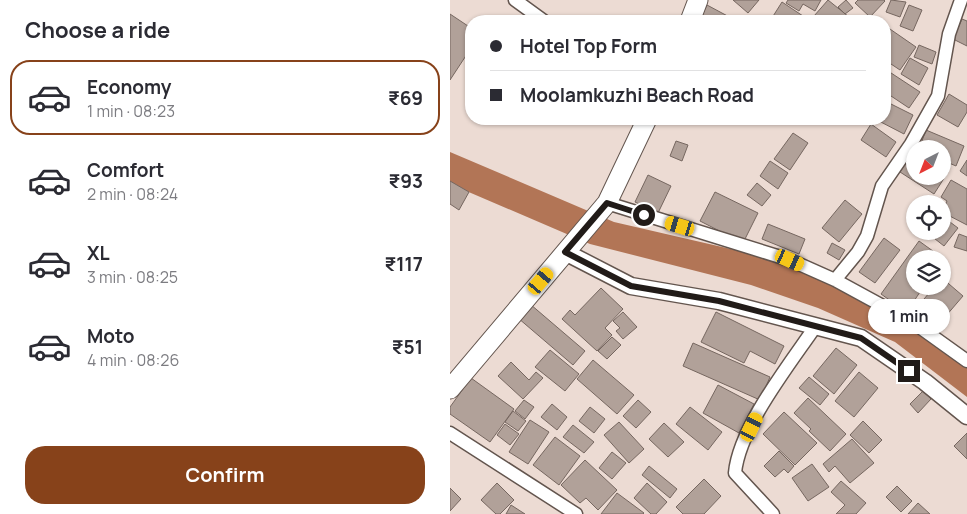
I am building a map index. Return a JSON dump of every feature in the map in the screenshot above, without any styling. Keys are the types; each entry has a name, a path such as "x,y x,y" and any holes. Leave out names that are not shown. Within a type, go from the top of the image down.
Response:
{"main road":[{"path":"692,15 698,0"},
{"path":"450,389 605,205 644,125"}],"street":[{"path":"515,0 536,15"},
{"path":"835,280 858,252 867,236 882,186 911,144 938,96 949,34 961,0"},
{"path":"605,205 790,260 835,280 914,323 967,361"},
{"path":"571,246 631,286 719,301 861,338 925,382 967,416"},
{"path":"773,514 735,473 736,458 759,412 814,327"},
{"path":"450,433 576,514"}],"shaded area":[{"path":"450,152 614,222 787,262 907,325 967,368 967,397 895,342 818,308 751,285 590,244 450,184"}],"building":[{"path":"733,0 759,0 748,13"},
{"path":"788,0 821,0 815,11 803,4 799,11 786,3"},
{"path":"828,0 847,15 815,15"},
{"path":"846,0 853,8 845,14 838,7"},
{"path":"858,0 885,1 872,15 868,15 855,3"},
{"path":"891,0 906,2 900,17 886,12"},
{"path":"782,2 802,15 774,15"},
{"path":"707,5 726,15 702,15"},
{"path":"909,5 922,10 913,31 900,26"},
{"path":"450,14 465,24 465,57 450,80"},
{"path":"962,19 967,21 967,46 953,39"},
{"path":"891,30 916,47 900,70 891,64"},
{"path":"919,45 936,52 932,64 914,57"},
{"path":"910,58 928,68 919,85 901,74"},
{"path":"891,73 920,92 909,108 891,96"},
{"path":"949,94 967,105 967,112 958,127 937,115"},
{"path":"891,104 913,115 904,134 887,125 891,125"},
{"path":"870,125 872,125 896,142 886,157 861,140"},
{"path":"926,130 950,140 922,140"},
{"path":"793,133 808,143 790,170 774,159"},
{"path":"676,141 688,145 682,161 670,156"},
{"path":"951,141 964,146 956,166 951,164"},
{"path":"967,160 967,176 960,171"},
{"path":"770,161 788,173 778,189 760,176"},
{"path":"906,163 906,176 900,172"},
{"path":"648,175 671,186 658,213 635,202"},
{"path":"951,180 967,189 967,225 951,217 951,195 942,195 948,185 951,185"},
{"path":"450,181 469,192 459,210 450,204"},
{"path":"757,183 771,195 762,206 747,195"},
{"path":"920,185 940,185 934,194"},
{"path":"715,192 758,213 743,243 700,221"},
{"path":"845,200 862,214 839,242 822,228"},
{"path":"951,223 958,228 951,237"},
{"path":"768,224 805,239 799,254 762,239"},
{"path":"959,234 967,237 967,251 954,247"},
{"path":"884,238 900,250 875,283 859,272"},
{"path":"936,240 949,240 944,246"},
{"path":"919,241 932,250 913,250"},
{"path":"832,243 845,250 839,260 827,253"},
{"path":"906,259 906,295 918,295 910,307 902,309 881,294"},
{"path":"951,286 963,296 945,317 924,299 927,295 951,295"},
{"path":"601,288 623,309 605,328 612,335 597,351 562,319 570,310 575,315"},
{"path":"530,304 585,351 573,365 518,318"},
{"path":"623,312 637,327 623,339 616,331 620,328 613,321"},
{"path":"716,312 784,346 775,364 750,351 744,363 701,342"},
{"path":"612,337 621,345 607,359 598,351"},
{"path":"693,343 770,377 760,400 683,366"},
{"path":"836,348 857,365 834,394 813,376"},
{"path":"550,350 579,374 565,391 535,367"},
{"path":"593,360 634,395 617,414 577,379"},
{"path":"511,362 529,380 536,372 543,378 523,399 498,376"},
{"path":"859,372 878,388 854,417 835,401"},
{"path":"809,377 829,394 820,405 799,388"},
{"path":"471,378 514,409 490,442 450,414 450,407"},
{"path":"718,385 754,404 739,433 703,413"},
{"path":"923,391 931,399 918,413 910,404"},
{"path":"808,398 846,434 830,451 794,413"},
{"path":"524,400 534,407 525,419 515,411"},
{"path":"638,400 651,412 636,428 623,416"},
{"path":"552,404 567,417 557,430 541,417"},
{"path":"590,407 605,419 594,433 579,421"},
{"path":"690,407 722,432 708,450 676,424"},
{"path":"513,411 526,421 518,431 505,422"},
{"path":"784,412 817,443 795,465 763,434"},
{"path":"530,420 549,432 528,464 509,452"},
{"path":"863,421 882,440 869,453 850,435"},
{"path":"619,422 644,449 629,463 604,435"},
{"path":"664,423 684,442 668,457 649,439"},
{"path":"505,424 519,434 510,445 497,435"},
{"path":"573,425 594,442 584,453 563,437"},
{"path":"967,433 967,459 954,446"},
{"path":"555,437 580,456 559,485 533,465"},
{"path":"852,439 874,463 850,483 835,466 829,472 823,464"},
{"path":"779,451 794,466 788,473 784,469 775,477 764,466"},
{"path":"612,452 626,463 612,479 599,468"},
{"path":"585,460 617,490 598,510 586,498 580,503 561,485"},
{"path":"812,464 829,487 808,501 792,478"},
{"path":"649,466 677,489 670,498 642,475"},
{"path":"704,479 721,496 704,514 683,514 676,507"},
{"path":"841,481 866,503 856,514 836,514 845,505 831,492"},
{"path":"497,483 514,500 500,514 496,514 481,500"},
{"path":"647,483 667,502 656,514 651,514 634,498"},
{"path":"897,486 912,501 901,512 886,497"},
{"path":"450,488 461,499 450,511"},
{"path":"617,493 644,513 601,514"},
{"path":"918,503 930,514 908,514"},
{"path":"511,505 525,514 506,514"}],"route":[{"path":"644,215 607,203 565,252 631,286 719,301 861,338 909,371"}]}
